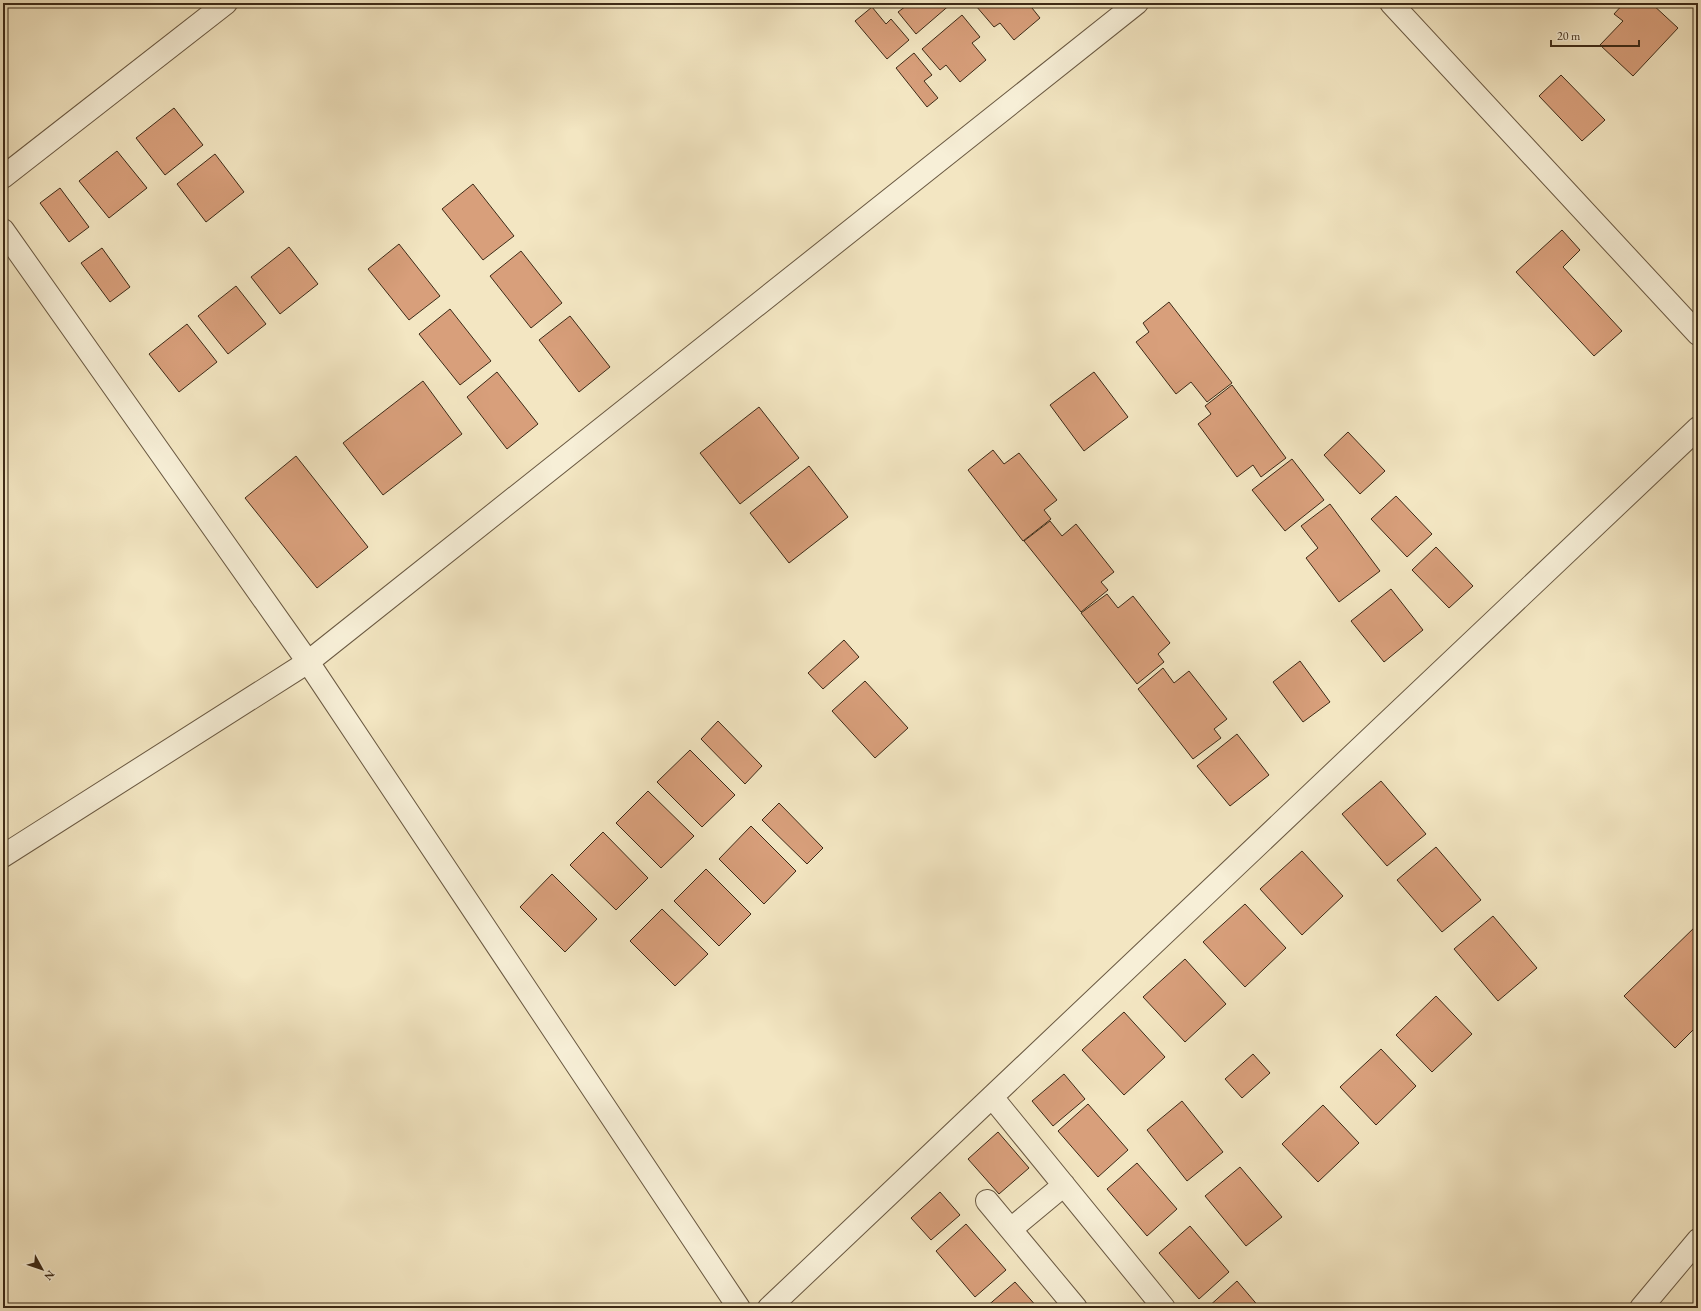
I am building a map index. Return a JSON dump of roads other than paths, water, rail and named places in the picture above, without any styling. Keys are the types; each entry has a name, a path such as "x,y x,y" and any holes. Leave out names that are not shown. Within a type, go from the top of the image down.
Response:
{"street":[{"path":"3,177 226,3"},
{"path":"3,856 308,662 1137,3"},
{"path":"1391,3 1698,334"},
{"path":"3,230 308,662 739,1308"},
{"path":"769,1308 1698,428"},
{"path":"992,1097 1164,1308"},
{"path":"1011,1229 1064,1184"},
{"path":"987,1201 1076,1308"},
{"path":"1641,1308 1698,1240"}]}
